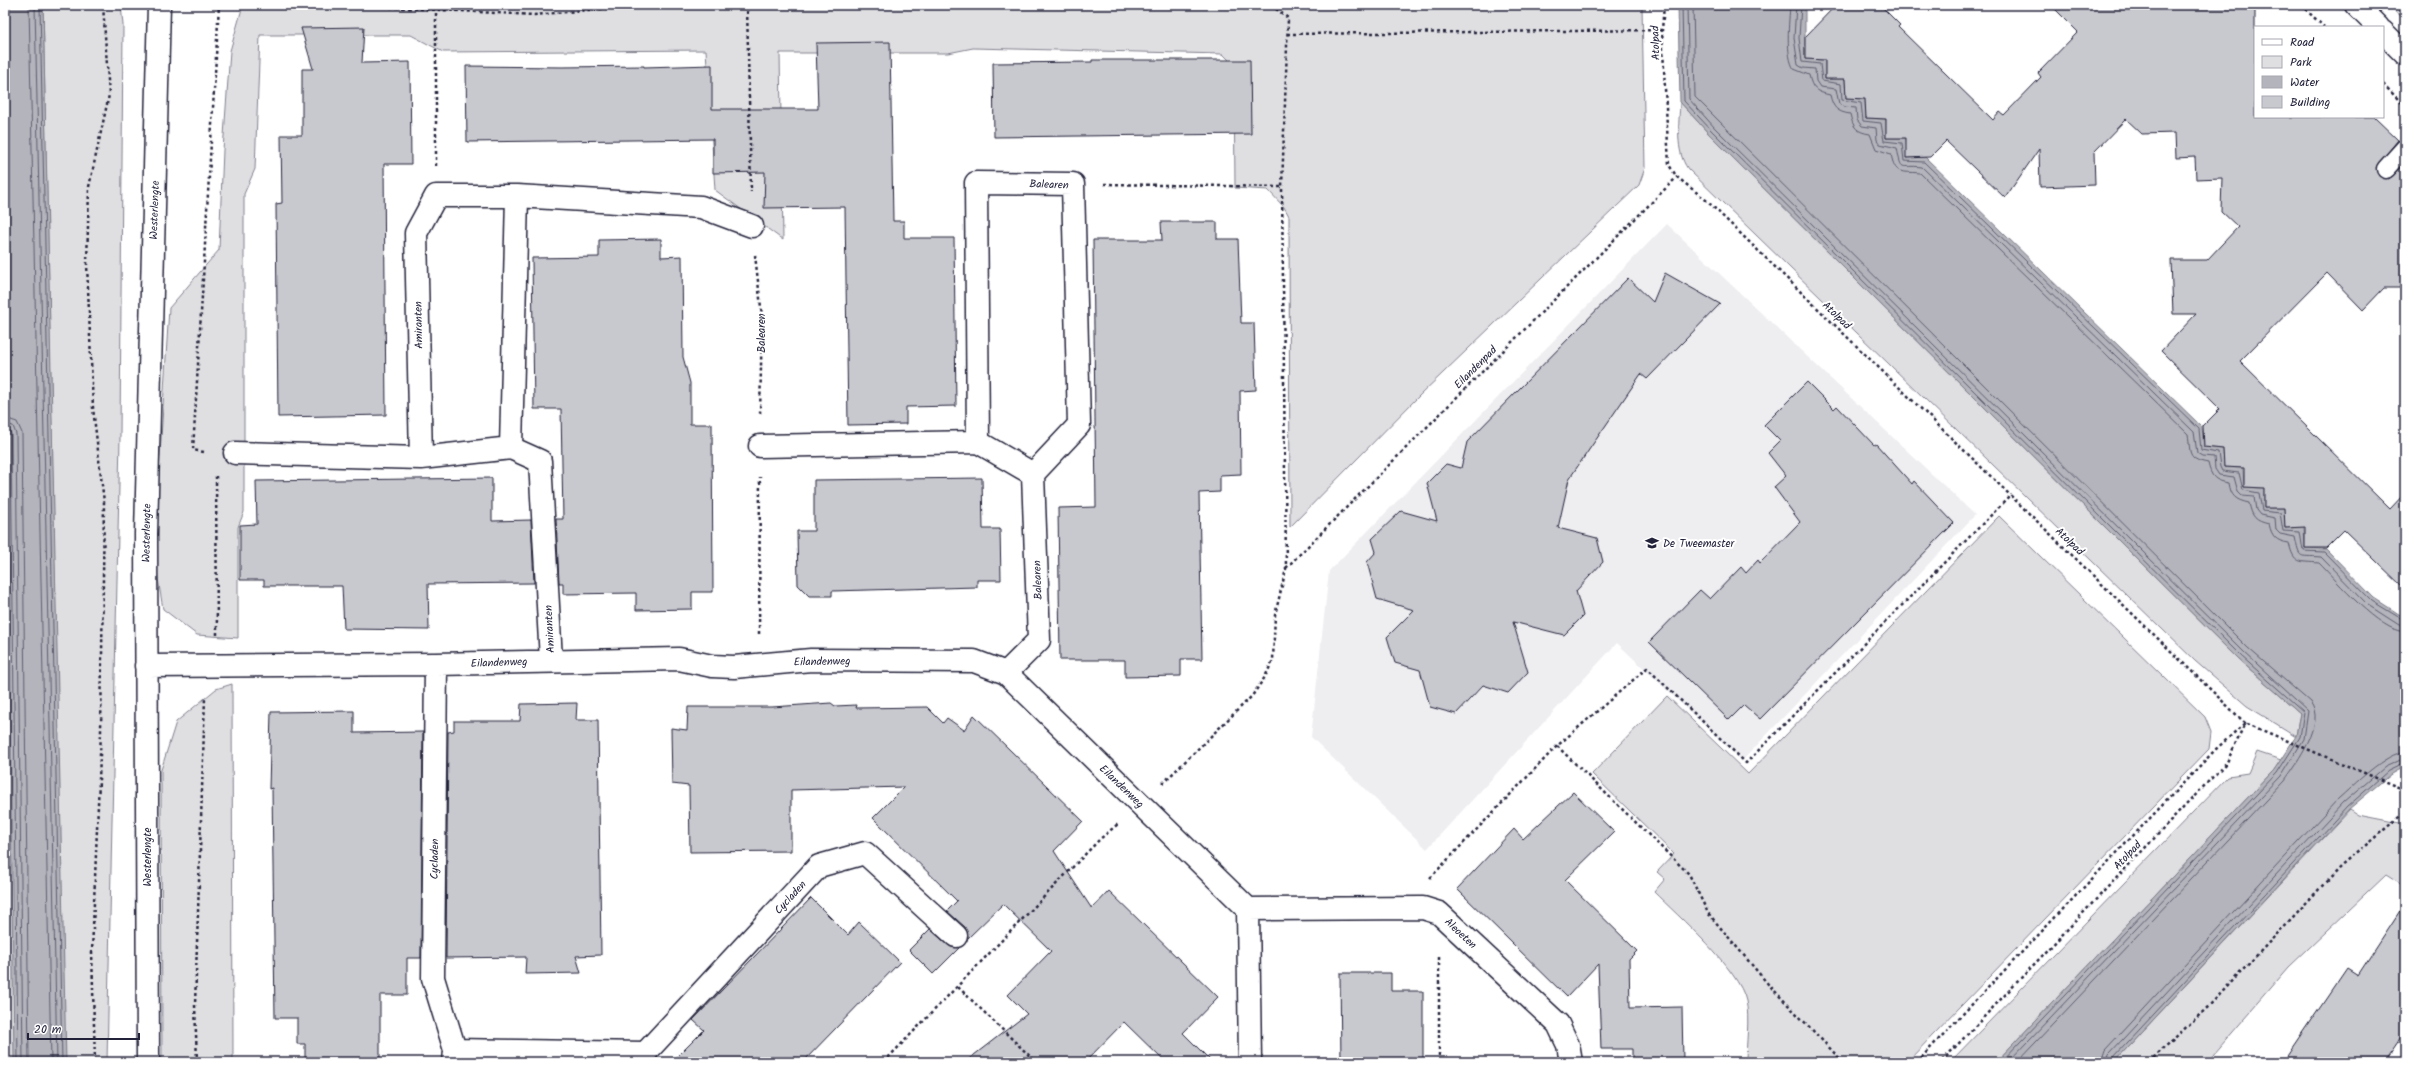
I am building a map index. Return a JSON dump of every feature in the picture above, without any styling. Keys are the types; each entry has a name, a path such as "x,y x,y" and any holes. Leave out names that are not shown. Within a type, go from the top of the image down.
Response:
{"street":[{"name":"Westerlengte","path":"148,1062 146,534 159,5"},
{"path":"2356,5 2377,26"},
{"path":"2384,33 2405,54"},
{"name":"Balearen","path":"978,442 976,183 1073,184 1079,425 1033,474 1039,640 1006,673"},
{"path":"436,196 517,196 702,207 752,226"},
{"name":"Amiranten","path":"421,458 416,233 436,196"},
{"path":"226,453 421,458 511,448 517,196"},
{"path":"760,446 978,442 1033,474"},
{"name":"Amiranten","path":"511,448 540,461 551,660"},
{"name":"Eilandenweg","path":"146,666 436,664 551,660 679,659 712,666 734,667 811,660 974,661 1006,673 1248,909"},
{"name":"Cycladen","path":"436,664 433,978 454,1056 641,1058 819,866 865,853 956,936"},
{"path":"1250,1062 1248,909 1431,910"},
{"name":"Aleoeten","path":"1431,910 1558,1024 1568,1044 1571,1062"}],"lane":[{"path":"2386,169 2405,148"}],"path":[{"path":"95,1062 92,952 101,731 104,502 93,408 87,264 89,187 109,95 103,5"},
{"path":"197,1062 195,1005 206,665 218,648 226,453 193,450 219,5"},
{"path":"348,5 534,15 643,5"},
{"name":"Balearen","path":"747,5 752,226 762,316 759,664"},
{"path":"884,1062 1100,839 1140,805 1252,696 1265,677 1273,660 1275,615 1286,569 1282,187 1288,18 1271,5"},
{"name":"Atolpad","path":"1664,5 1662,30 1669,165 1677,177 1706,200 2012,495 2245,723 2227,762 1941,1062"},
{"path":"2301,5 2323,26"},
{"path":"436,10 436,196"},
{"path":"1287,34 1662,30"},
{"path":"2384,85 2405,106"},
{"name":"Eilandenpad","path":"1286,569 1677,177"},
{"path":"1073,184 1282,187"},
{"path":"1439,1062 1428,880 1557,746 1647,668 1746,763 2012,495"},
{"path":"1917,1062 2216,749 2245,723 2405,790"},
{"path":"1557,746 1689,874 1713,919 1768,984 1843,1062"},
{"path":"2149,1062 2209,1006 2340,867 2405,812"},
{"path":"958,987 1036,1062"}],"shaded area":[{"name":"De Tweemaster","path":"1667,224 1975,515 1742,761 1617,643 1427,849 1311,737 1329,571"}],"green space":[{"path":"5,5 22,5 31,1062 5,1062"},
{"path":"43,5 121,5 123,25 120,437 107,1062 65,1062"},
{"path":"243,5 1642,5 1645,168 1639,185 1419,396 1290,527 1289,216 1284,207 1268,190 1235,188 1234,65 1223,54 973,48 948,53 780,53 783,240 715,190 706,50 443,52 411,35 260,35 255,169 244,194 244,512 238,527 238,638 197,635 163,609 154,554 169,308 219,250 223,150 230,51"},
{"path":"2389,5 2405,5 2405,20"},
{"path":"1680,102 1709,134 2238,659 2300,713 2296,736 2247,706 2195,661 1688,169 1679,146"},
{"path":"1999,516 2205,717 2211,732 2209,749 1907,1062 1746,1062 1748,1015 1746,1001 1741,988 1720,959 1692,928 1654,892 1665,879 1657,872 1674,854 1592,774 1667,696 1748,774"},
{"path":"232,684 233,1062 162,1062 161,770 176,722 216,689"},
{"path":"2257,752 2281,760 2274,770 1996,1062 1950,1062 2228,776 2248,773"},
{"path":"2350,809 2359,815 2405,824 2405,887 2386,875 2289,967 2207,1062 2114,1062"}],"water":[{"path":"5,5 43,5 66,1062 14,1062 5,266"},
{"path":"1678,5 1805,5 1805,59 1825,60 1825,79 1845,79 1846,98 1865,99 1866,118 1886,119 1886,138 1906,138 1907,158 1925,157 2202,427 2204,447 2223,449 2224,467 2243,468 2244,487 2264,488 2264,508 2284,508 2285,528 2304,527 2305,548 2326,549 2374,598 2405,618 2405,766 2391,774 2349,809 2114,1062 1996,1062 2274,770 2296,736 2300,713 2238,659 1709,134 1680,102"}],"building":[{"path":"1836,5 1880,5 1900,25 1898,27 1993,120 2000,112 2004,115 2041,77 2038,73 2078,32 2051,5 2255,5 2254,118 2375,118 2398,140 2376,167 2379,176 2389,179 2405,164 2403,288 2384,288 2363,310 2327,273 2240,361 2390,509 2405,493 2405,589 2344,530 2326,548 2305,548 2305,527 2285,528 2284,508 2264,508 2264,488 2244,487 2244,468 2224,467 2223,449 2204,447 2203,426 2220,409 2161,351 2196,314 2173,314 2171,260 2207,260 2238,227 2221,211 2222,178 2196,179 2195,157 2176,158 2175,133 2142,134 2126,119 2094,152 2095,185 2040,187 2039,149 2005,198 1946,141 1930,157 1906,158 1906,138 1886,138 1886,119 1866,118 1865,99 1846,98 1845,79 1825,79 1825,60 1805,59 1805,37"},
{"path":"364,27 362,63 410,62 411,164 384,164 386,415 278,417 276,204 282,203 281,135 302,135 302,69 313,69 301,28"},
{"path":"890,42 893,221 904,221 904,238 954,238 956,406 906,407 906,424 848,425 845,207 764,208 765,172 713,173 713,139 467,142 466,66 644,67 712,65 712,109 818,109 816,43"},
{"path":"1092,60 1250,60 1251,134 994,137 993,63 1092,62"},
{"path":"1161,222 1217,222 1217,239 1238,239 1241,323 1254,323 1256,390 1240,391 1241,474 1220,475 1220,492 1199,493 1202,659 1181,659 1181,676 1125,677 1125,660 1060,660 1058,508 1096,507 1093,240 1162,240"},
{"path":"661,239 661,257 682,256 683,357 690,383 690,424 712,424 713,592 692,592 692,609 636,610 636,593 563,594 563,583 559,583 556,519 563,519 561,409 534,409 532,258 599,257 599,240"},
{"path":"1665,273 1720,304 1647,379 1641,374 1569,479 1558,528 1597,538 1603,562 1576,591 1583,616 1564,635 1513,622 1528,672 1508,693 1483,685 1456,714 1430,707 1420,670 1395,663 1387,637 1414,610 1377,599 1367,562 1376,552 1372,539 1401,511 1437,521 1427,483 1446,464 1461,468 1467,442 1628,278 1653,302"},
{"path":"1807,382 1834,409 1837,406 1874,445 1876,444 1912,484 1914,481 1954,523 1760,719 1744,705 1729,720 1649,642 1700,590 1710,599 1741,567 1746,573 1758,560 1760,563 1800,522 1774,487 1786,476 1768,453 1780,441 1764,425"},
{"path":"492,478 492,521 531,520 534,583 428,584 429,630 344,629 342,586 264,586 264,580 240,580 240,525 257,524 256,481"},
{"path":"982,478 983,529 1000,529 1001,580 977,580 977,587 832,591 832,596 809,596 798,585 797,531 814,531 814,480"},
{"path":"577,703 576,720 598,720 601,955 576,956 581,973 525,974 526,957 446,958 448,732 454,731 454,721 520,721 521,704"},
{"path":"831,703 835,706 857,705 856,708 927,707 943,723 947,718 964,730 974,715 1083,821 1054,851 1092,909 1109,891 1218,997 1183,1033 1212,1062 1165,1062 1124,1022 1085,1062 965,1062 1027,1014 1008,995 1051,951 1003,904 968,938 965,927 947,911 957,901 873,818 904,787 791,790 791,851 690,852 689,786 672,784 671,728 687,730 688,707 772,707"},
{"path":"354,711 354,733 423,732 421,958 407,958 407,995 380,995 380,1062 305,1062 305,1044 297,1044 297,1018 275,1018 272,788 269,789 271,712"},
{"path":"1573,792 1614,832 1565,880 1637,951 1629,959 1630,1008 1682,1007 1683,1062 1632,1062 1632,1049 1601,1049 1598,964 1567,997 1457,889 1514,829 1523,839"},
{"path":"811,898 848,935 859,922 900,962 803,1062 672,1062 704,1030 693,1020"},
{"path":"2405,903 2405,1031 2384,1062 2283,1062 2347,968 2358,975"},
{"path":"930,929 948,945 959,948 933,974 909,950"},
{"path":"1340,973 1391,973 1391,991 1423,991 1423,1059 1341,1062"}],"place":[{"name":"De Tweemaster","path":"1652,543"}]}
